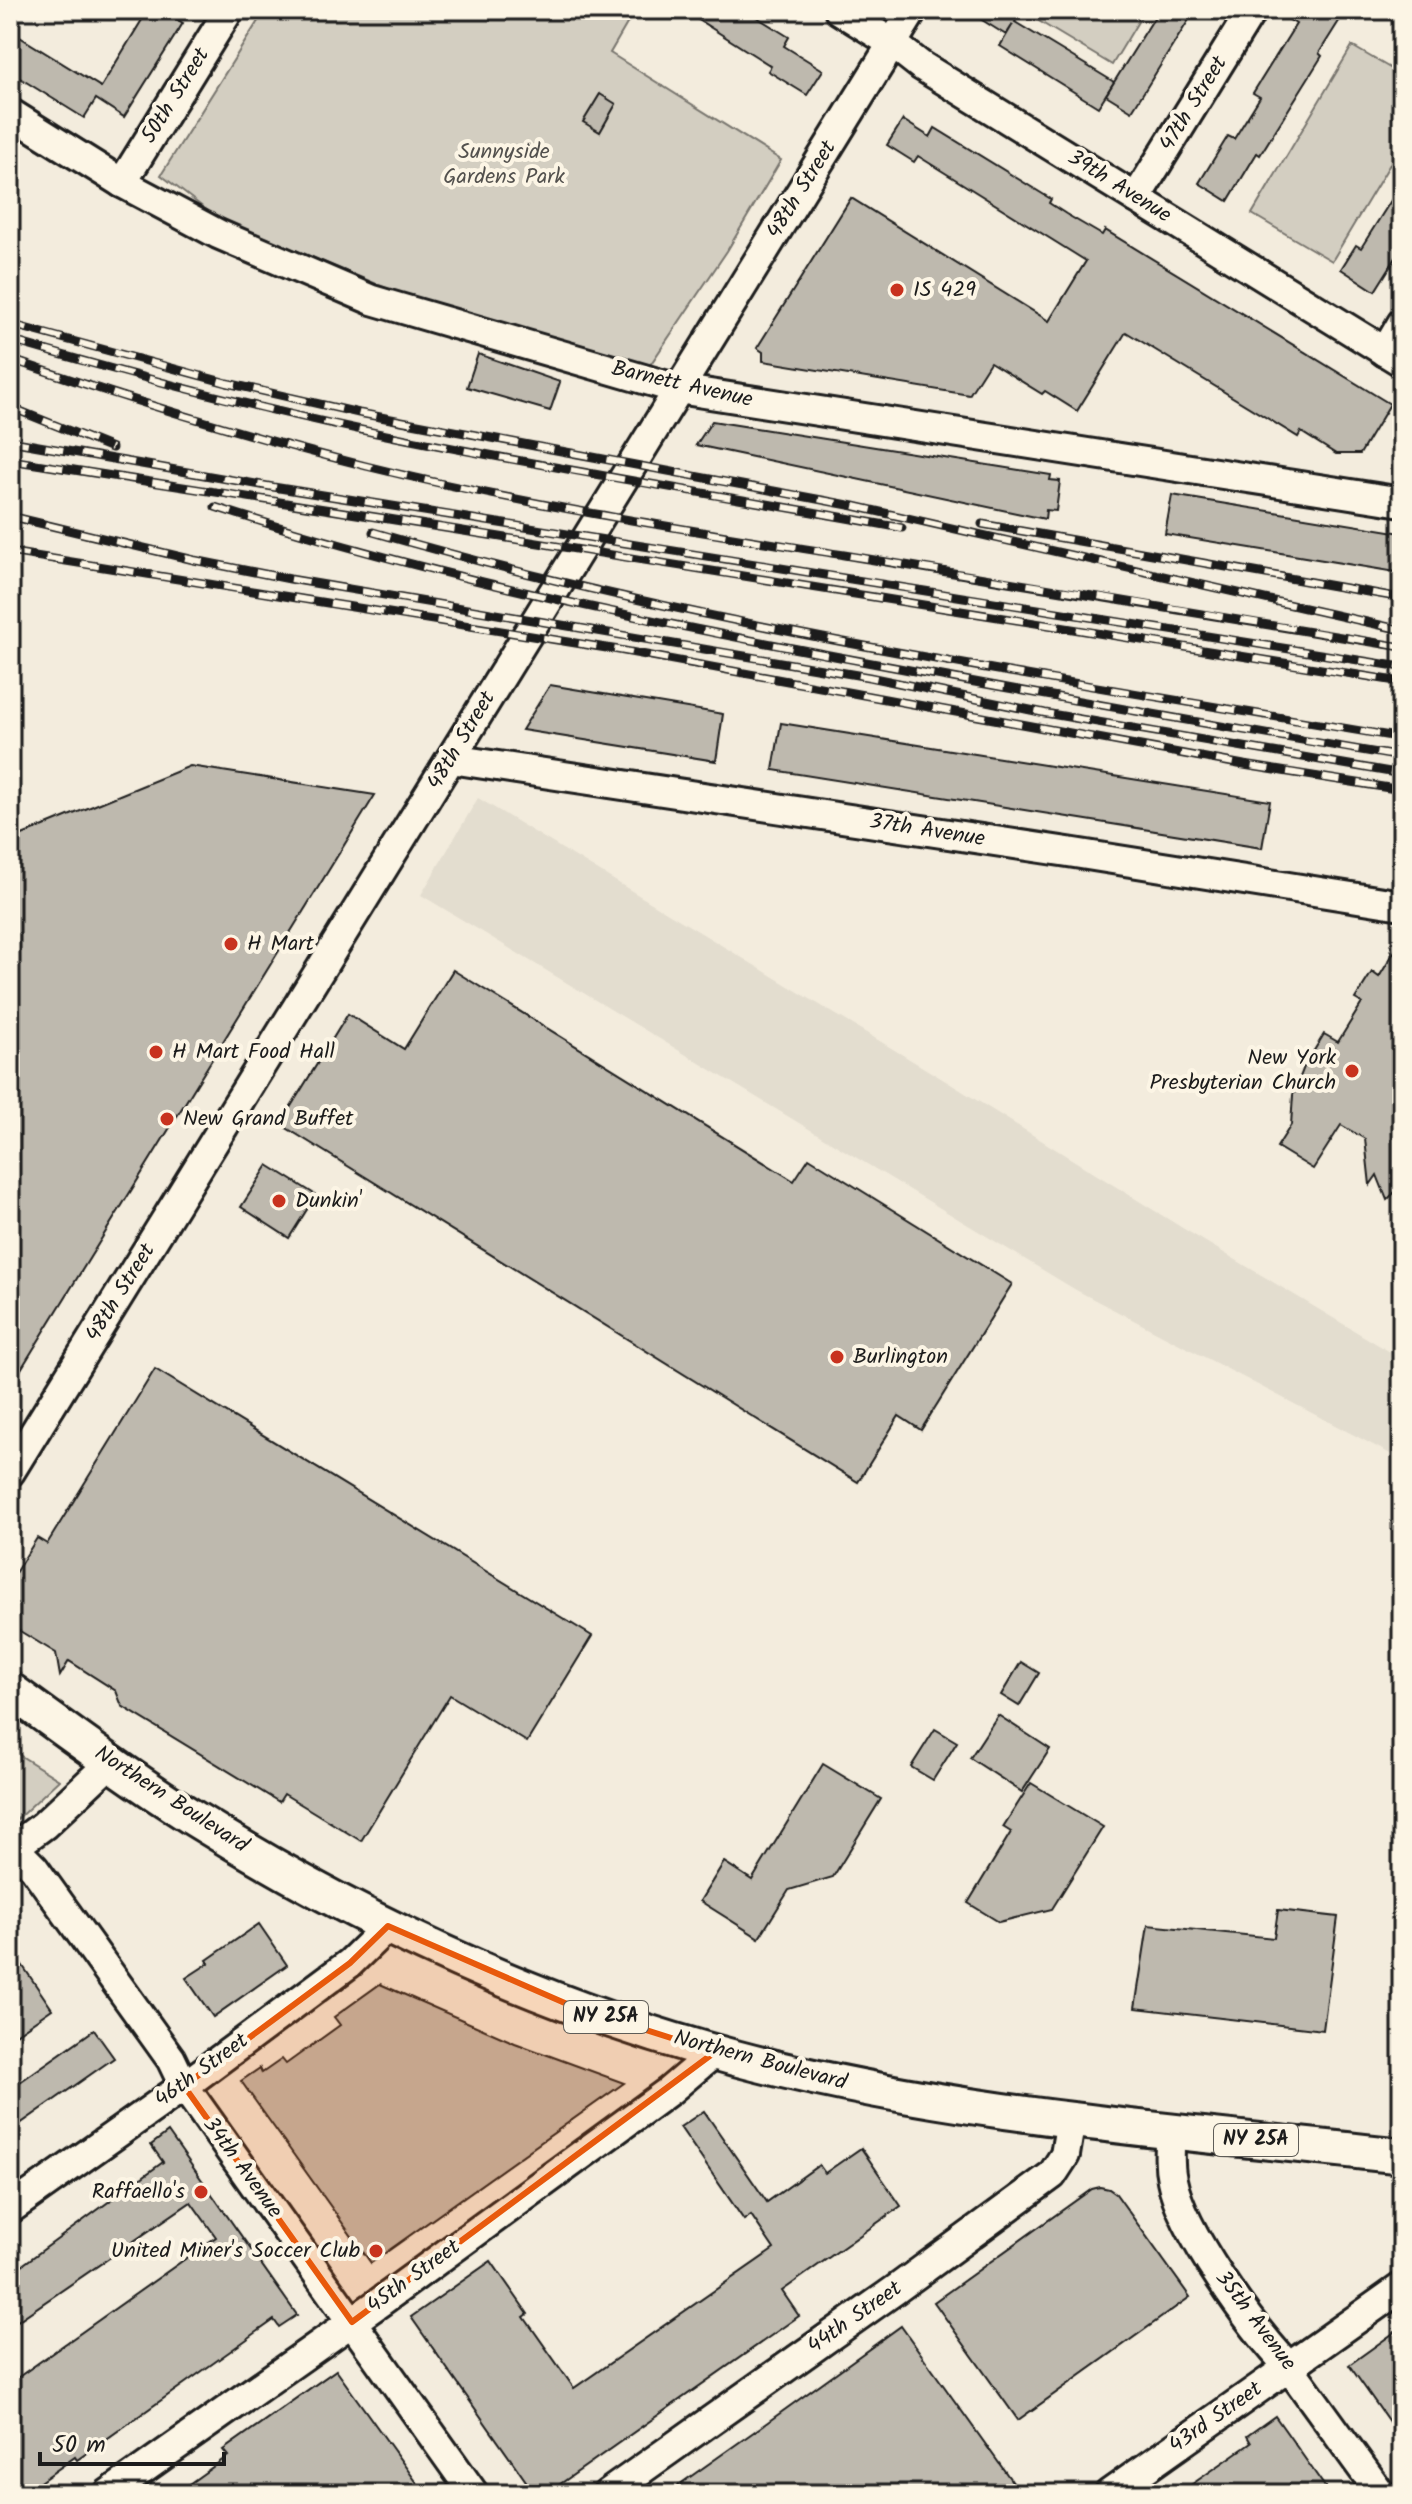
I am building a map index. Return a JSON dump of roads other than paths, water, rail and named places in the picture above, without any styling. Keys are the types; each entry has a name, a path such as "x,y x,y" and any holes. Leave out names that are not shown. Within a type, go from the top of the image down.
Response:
{"main road":[{"name":"Northern Boulevard","path":"10,1690 111,1762 233,1842 388,1926 574,2007 715,2052 909,2096 1071,2119 1402,2156"}],"street":[{"name":"50th Street","path":"122,183 229,10"},
{"name":"39th Avenue","path":"839,10 892,43 920,65 1394,357"},
{"name":"48th Street","path":"10,1472 913,10"},
{"name":"47th Street","path":"1136,198 1252,10"},
{"name":"Barnett Avenue","path":"10,113 122,183 218,234 372,300 678,389 1402,502"},
{"path":"1394,357 1402,323"},
{"name":"37th Avenue","path":"451,759 1402,905"},
{"path":"11,1847 44,1825 111,1762"},
{"name":"34th Avenue","path":"11,1847 34,1868 171,2059 184,2086 474,2494"},
{"name":"46th Street","path":"10,2209 350,1963 388,1926"},
{"name":"45th Street","path":"108,2494 352,2322 669,2091 715,2052"},
{"name":"44th Street","path":"607,2494 1052,2175 1065,2155 1071,2119"},
{"name":"35th Avenue","path":"1171,2130 1172,2181 1207,2255 1272,2349 1289,2367 1381,2494"},
{"name":"43rd Street","path":"1109,2494 1402,2287"}],"railway":[{"path":"10,324 227,383 359,413 854,506 1402,630"},
{"path":"10,340 202,393 347,427 902,528"},
{"path":"10,359 142,403 276,442 484,493 664,526 1402,647"},
{"path":"10,407 112,448"},
{"path":"10,441 273,487 1402,667"},
{"path":"10,460 1402,682"},
{"path":"215,507 388,558 650,620 827,655 1402,757"},
{"path":"10,516 194,560 290,579 869,677 1045,713 1402,774"},
{"path":"982,524 1402,598"},
{"path":"373,532 500,567 756,625 1014,673 1402,738"},
{"path":"10,552 619,650 1244,765 1402,790"}],"place":[{"name":"IS 429","path":"897,290"},
{"name":"H Mart","path":"231,944"},
{"name":"H Mart Food Hall","path":"156,1052"},
{"name":"New York Presbyterian Church","path":"1352,1071"},
{"name":"New Grand Buffet","path":"167,1119"},
{"name":"Dunkin'","path":"279,1201"},
{"name":"Burlington","path":"837,1357"},
{"name":"Raffaello's","path":"201,2192"},
{"name":"United Miner's Soccer Club","path":"376,2251"}],"park label":[{"name":"Sunnyside Gardens Park","path":"504,164"}]}
